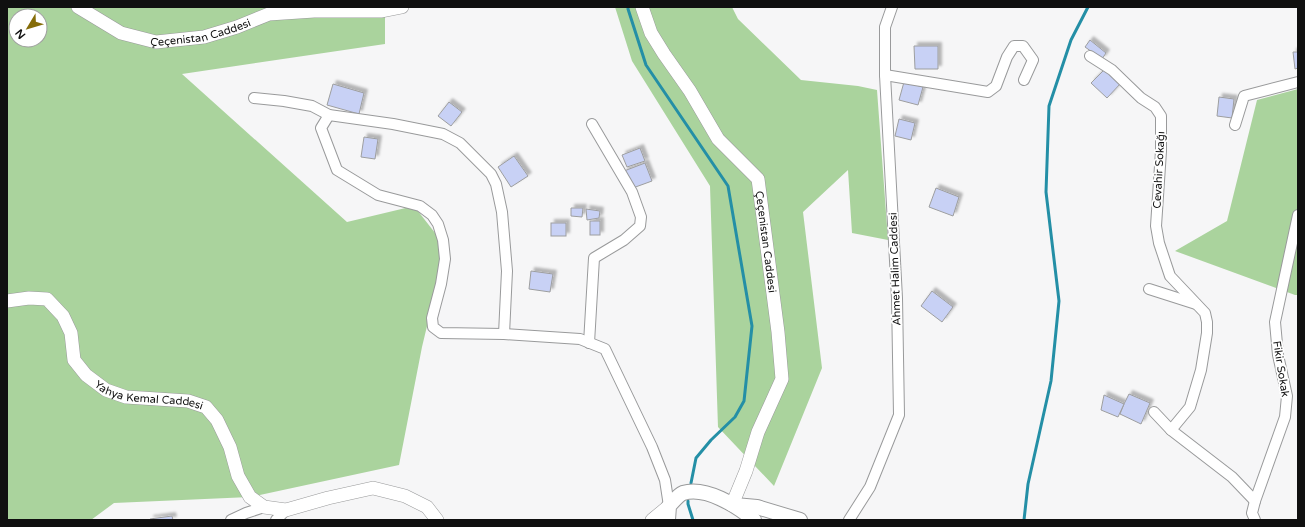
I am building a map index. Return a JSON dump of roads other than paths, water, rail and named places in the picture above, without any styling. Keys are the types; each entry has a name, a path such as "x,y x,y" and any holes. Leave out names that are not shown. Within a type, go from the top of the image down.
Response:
{"main road":[{"path":"668,520 669,506 682,493 697,491 714,496 732,505 754,520"},
{"path":"732,505 757,508 800,520"}],"street":[{"name":"Çeçenistan Caddesi","path":"78,7 121,33 156,42 204,37 237,27 269,14 314,11 382,11 402,7"},
{"name":"Çeçenistan Caddesi","path":"642,7 651,33 690,92 718,139 758,179 778,332 782,379 758,432 746,471 732,505"},
{"name":"Ahmet Halim Caddesi","path":"849,520 870,487 899,415 897,298 885,75 885,27 892,7"},
{"path":"885,75 988,92 996,86 1007,57 1014,46 1024,46 1033,60 1024,80"},
{"name":"Cevahir Sokağı","path":"1090,56 1112,70 1141,98 1155,107 1161,116 1161,151 1156,226 1158,242 1170,276 1179,287 1198,304 1205,313 1207,322 1201,370 1190,407 1171,430"},
{"path":"1235,125 1244,96 1298,82"},
{"path":"254,98 284,100 312,106 329,115 393,124 443,134 460,142 491,174 496,184 504,227 507,271 504,334"},
{"path":"329,115 321,128 337,170 378,195 420,206 432,215 438,224 443,240 445,259 441,284 432,318 433,327 441,333 504,334 580,339 605,349 652,447 665,480 669,506 652,520"},
{"path":"589,343 594,258 624,240 640,226 641,217 632,192 592,124"},
{"name":"Fikir Sokak","path":"1255,520 1252,513 1255,501 1284,417 1287,396 1278,355 1275,322 1298,215"},
{"path":"1149,289 1198,304"},
{"name":"Yahya Kemal Caddesi","path":"7,301 29,298 47,299 63,316 71,333 74,360 86,374 106,390 126,397 188,400 206,407 217,420 227,440 238,476 247,492 250,497 264,507"},
{"path":"1154,412 1171,430 1232,477 1255,501"},
{"path":"231,520 246,512 264,507 286,510 328,498 373,488 405,496 427,507 437,520"},
{"path":"276,520 286,510"}],"waterway":[{"path":"628,7 646,65 728,186 752,326 744,401 735,417 711,440 696,458 691,483"},
{"path":"1024,520 1028,484 1051,381 1059,301 1046,192 1049,106 1071,40 1088,7"},
{"path":"688,501 693,520"}]}
